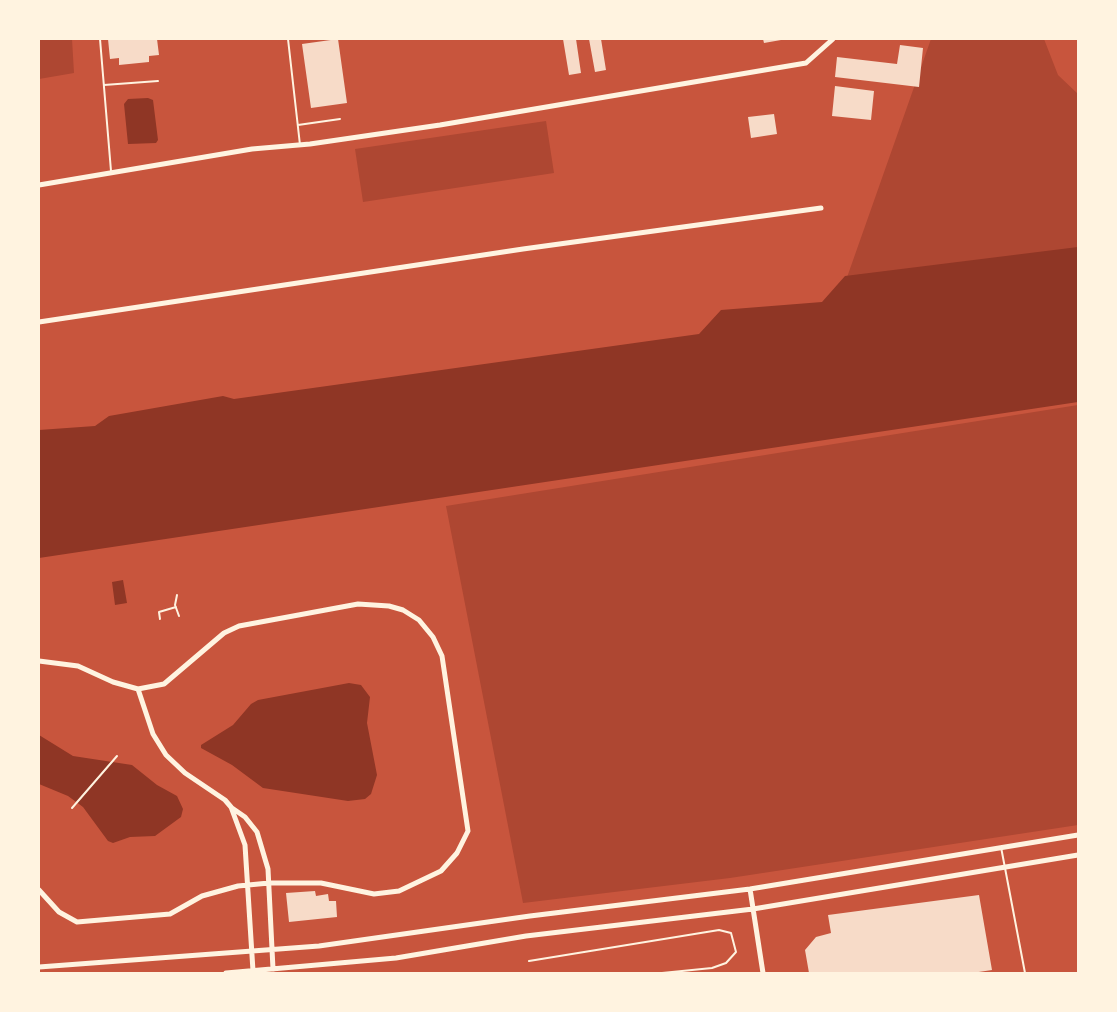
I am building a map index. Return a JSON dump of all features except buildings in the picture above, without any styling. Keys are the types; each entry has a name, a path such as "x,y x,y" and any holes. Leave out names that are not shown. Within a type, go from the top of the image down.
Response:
{"street":[{"path":"39,185 252,149 300,145 440,125 806,63 833,39"},
{"path":"39,322 523,249 821,208"},
{"path":"39,661 78,666 112,682 138,689 165,684 224,633 239,626 358,604 389,606 403,610 419,620 433,637 442,656 468,831 457,853 441,871 399,891 374,894 321,883 248,885 202,896 170,914 77,922 59,912 39,890"},
{"path":"138,689 153,734 166,754 185,773 225,800 245,817 257,832 268,869 273,969"},
{"path":"231,807 243,834 253,971"},
{"path":"39,968 320,945 530,915 750,889 1078,835"},
{"path":"226,973 379,960 526,936 753,909 1078,855"},
{"path":"750,889 763,973"}],"lane":[{"path":"100,39 111,173"},
{"path":"288,39 300,145"},
{"path":"104,85 158,81"},
{"path":"298,125 340,119"},
{"path":"1001,847 1025,973"},
{"path":"529,961 719,930 731,933 736,952 726,963 712,968 662,973"}],"path":[{"path":"177,594 176,607 179,616"},
{"path":"160,619 159,611 176,607"},
{"path":"72,808 117,756"}],"shaded area":[{"path":"39,39 72,39 74,73 39,79"},
{"path":"931,39 1044,39 1058,75 1078,94 1078,252 845,283"},
{"path":"128,99 153,100 158,140 156,143 128,144 124,104"},
{"path":"546,121 554,173 363,202 355,149"},
{"path":"1078,247 1078,402 39,558 39,430 95,426 109,416 223,396 234,399 699,334 721,310 822,302 845,276"},
{"path":"1078,405 1078,825 730,878 523,903 446,506"},
{"path":"123,580 127,603 115,605 112,582"},
{"path":"349,683 361,685 370,697 367,723 377,775 371,794 365,799 348,801 263,788 232,765 201,748 201,745 233,725 251,704 258,700"},
{"path":"39,735 73,756 132,765 157,785 177,796 183,809 181,817 155,836 130,837 113,843 108,841 83,807 68,796 39,784"}]}
